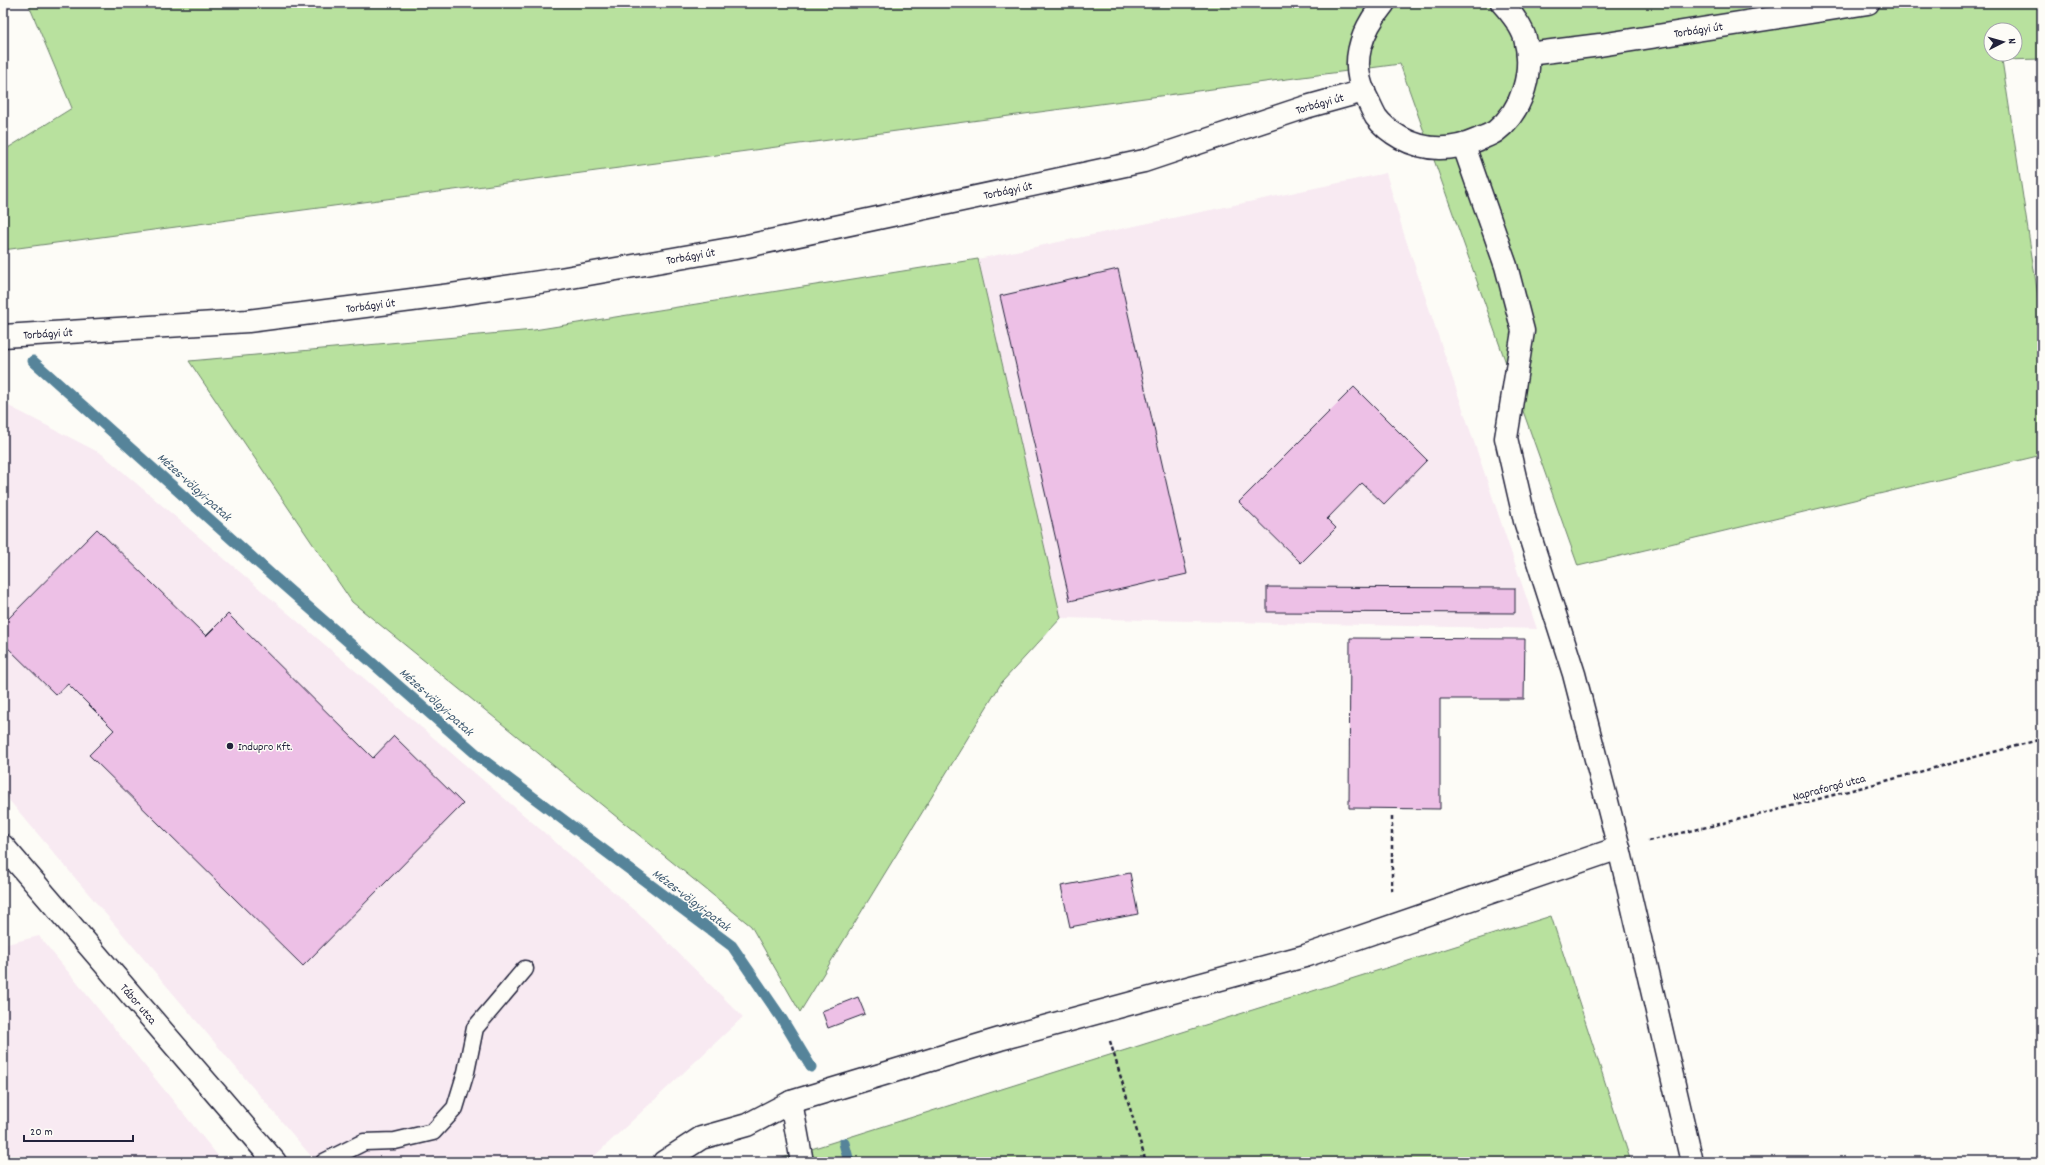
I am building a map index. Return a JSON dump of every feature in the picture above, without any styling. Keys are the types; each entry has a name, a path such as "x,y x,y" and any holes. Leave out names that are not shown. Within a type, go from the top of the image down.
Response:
{"street":[{"path":"1384,3 1370,20 1360,45 1358,72 1364,91 1376,117 1392,133 1405,140 1434,149 1464,146 1495,132 1509,118 1520,100 1527,81 1528,54 1524,37 1517,23 1502,3"},
{"name":"Torbágyi út","path":"1528,54 1600,45 1868,3"},
{"name":"Torbágyi út","path":"3,336 256,320 452,295 560,279 747,246 1144,161 1306,107 1364,91"},
{"path":"1464,146 1506,266 1523,331 1506,438 1526,521 1574,674 1619,848 1692,1162"},
{"name":"Tábor utca","path":"3,846 275,1162"},
{"path":"664,1162 701,1138 747,1125 791,1102 1000,1039 1305,956 1619,848"},
{"path":"791,1102 802,1162"}],"lane":[{"path":"324,1162 364,1142 395,1141 433,1132 455,1108 466,1072 475,1028 525,969"}],"path":[{"name":"Napraforgó utca","path":"1619,848 1770,812 2042,739"},
{"path":"1392,817 1392,926"},
{"path":"1102,1011 1146,1162"}],"shaded area":[{"path":"1386,173 1404,234 1537,629 1061,618 978,259"},
{"path":"3,403 102,454 637,912 743,1017 588,1162 316,1162 3,793"},
{"path":"39,936 223,1162 3,1162 3,945"}],"green space":[{"path":"28,3 2042,3 2042,59 2023,59 2023,22 1983,22 1983,62 2002,62 2042,322 2042,455 1578,566 1400,64 3,250 3,151 72,108"},
{"path":"978,259 1061,618 1002,682 800,1012 751,926 352,602 189,361 534,330"},
{"path":"1551,916 1631,1162 770,1162"}],"building":[{"path":"1118,269 1187,574 1070,601 1000,296"},
{"path":"1354,387 1427,460 1384,504 1362,483 1327,519 1336,528 1301,563 1239,502"},
{"name":"Indupro Kft.","path":"97,529 206,636 228,614 373,758 394,736 463,804 303,966 89,755 114,730 68,684 56,695 3,643 3,624"},
{"path":"1267,587 1515,588 1515,613 1267,612"},
{"path":"1350,638 1525,639 1524,699 1440,699 1440,809 1349,808"},
{"path":"1130,873 1138,914 1070,927 1061,886"},
{"path":"858,997 865,1014 828,1028 822,1011"}],"waterway":[{"name":"Mézes-völgyi-patak","path":"33,361 273,576 482,759 732,946 782,1019 811,1067"},
{"name":"Mézes-völgyi-patak","path":"844,1143 849,1162"}],"place":[{"name":"Indupro Kft.","path":"230,746"}]}
